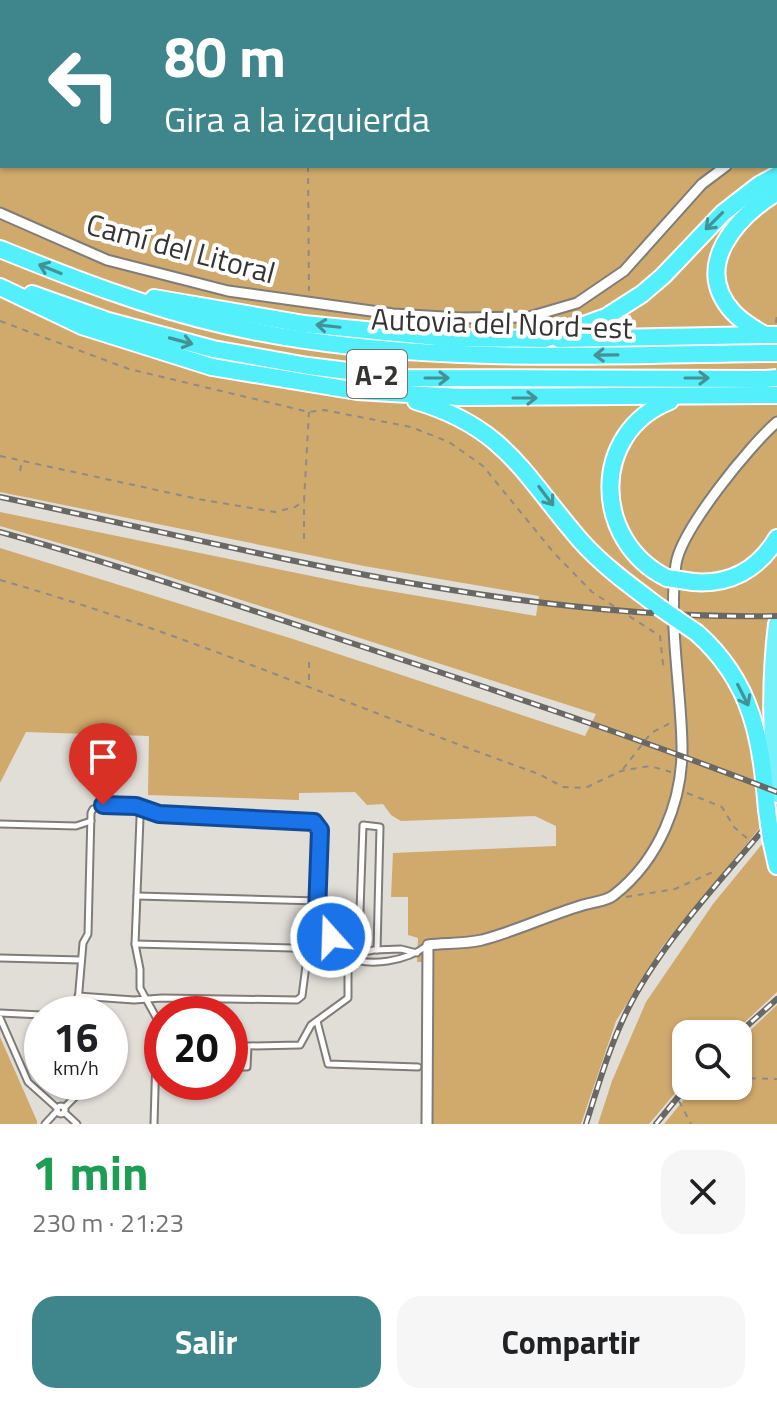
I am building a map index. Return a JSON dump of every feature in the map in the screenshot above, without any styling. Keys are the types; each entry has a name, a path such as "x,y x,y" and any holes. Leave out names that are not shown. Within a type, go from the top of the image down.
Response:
{"highway":[{"path":"545,339 606,317 642,294 723,213 777,175"},
{"path":"770,335 731,310 723,299 717,274 718,256 727,237 749,213 777,192"},
{"name":"Autovia del Nord-est","path":"0,249 100,290 226,325 383,350 510,357 773,353"},
{"path":"0,285 82,326 212,367 357,391 460,397 681,397 771,387"},
{"name":"Autovia del Nord-est","path":"0,285 108,321 213,349 308,366 405,378 771,387"},
{"path":"100,290 304,324 447,338 770,335"},
{"path":"391,394 453,414 491,438 527,472 591,551 619,577 697,633 726,664 750,709 763,754 767,810 777,866"},
{"path":"681,397 649,410 623,437 611,476 613,513 627,546 640,560 667,578 711,584 744,573 757,564 777,538"},
{"path":"777,624 771,719 777,794"}],"street":[{"name":"Camí del Litoral","path":"0,213 107,260 228,291 309,304 461,318 529,317 577,303 624,271 702,184 723,168"},
{"path":"427,1124 428,945 479,941 612,897 638,870 666,831 679,789 682,747 677,671 676,562 682,545 714,495 757,439 777,422"}],"lane":[{"path":"78,996 83,943 88,934 91,813 97,806 136,806 159,814 314,822 320,830 317,913 348,964 348,998 317,1021 300,1045 248,1046"},
{"path":"143,810 140,818 135,944 140,988 144,996"},
{"path":"0,824 76,826 91,821"},
{"path":"343,956 359,939 363,825 380,827 377,950"},
{"path":"137,896 318,901"},
{"path":"135,944 292,948 300,950 307,958 302,996 297,1000 248,1000"},
{"path":"343,956 355,961 398,960 428,945"},
{"path":"307,958 377,950 401,949 417,953"},
{"path":"0,958 81,960"},
{"path":"24,1015 0,1016 28,1082 77,1124"},
{"path":"317,1021 328,1064 418,1067"},
{"path":"45,1124 72,1100"},
{"path":"154,1124 156,1100"}],"path":[{"path":"308,168 309,304"},
{"path":"0,321 129,369 309,412 324,410 411,427 449,442 483,466 554,553 592,592 660,636 663,664 667,669 677,671"},
{"path":"304,539 309,412"},
{"path":"0,456 198,499 275,512 295,507 304,501"},
{"path":"20,471 22,461"},
{"path":"0,580 118,617 309,687 539,774 563,787 585,788 621,771 650,766 680,774"},
{"path":"24,581 25,587"},
{"path":"309,662 309,687"},
{"path":"621,771 651,733 680,718"},
{"path":"679,789 698,800 722,807 734,827 748,839"},
{"path":"612,897 675,889 717,870"},
{"path":"752,1078 777,1079"},
{"path":"679,1101 691,1124"}],"shaded area":[{"path":"0,168 777,168 777,807 662,947 616,1021 581,1124 423,1124 427,962 417,962 418,938 408,935 408,897 391,897 393,853 556,846 556,826 535,816 401,821 391,815 383,804 367,805 355,792 299,793 299,800 148,795 149,736 26,732 0,783 0,548 293,639 585,736 596,714 111,558 0,526 0,512 360,586 536,616 539,596 364,566 0,492"},
{"path":"777,826 777,992 747,1020 672,1020 672,1097 649,1124 598,1124 612,1081 646,1002 713,904"},
{"path":"777,1005 777,1124 664,1124 684,1100 752,1100 752,1029"},
{"path":"0,1037 24,1091 24,1100 28,1100 37,1124 0,1124"}],"railway":[{"path":"0,497 289,560 483,595 678,615 777,616"},
{"path":"0,532 166,582 442,673 777,792"},
{"path":"586,1124 617,1032 646,978 699,905 777,813"},
{"path":"752,1021 777,999"},
{"path":"656,1124 676,1100"}],"route":[{"path":"103,805 136,806 159,814 314,822 320,830 317,913 331,937"}]}
